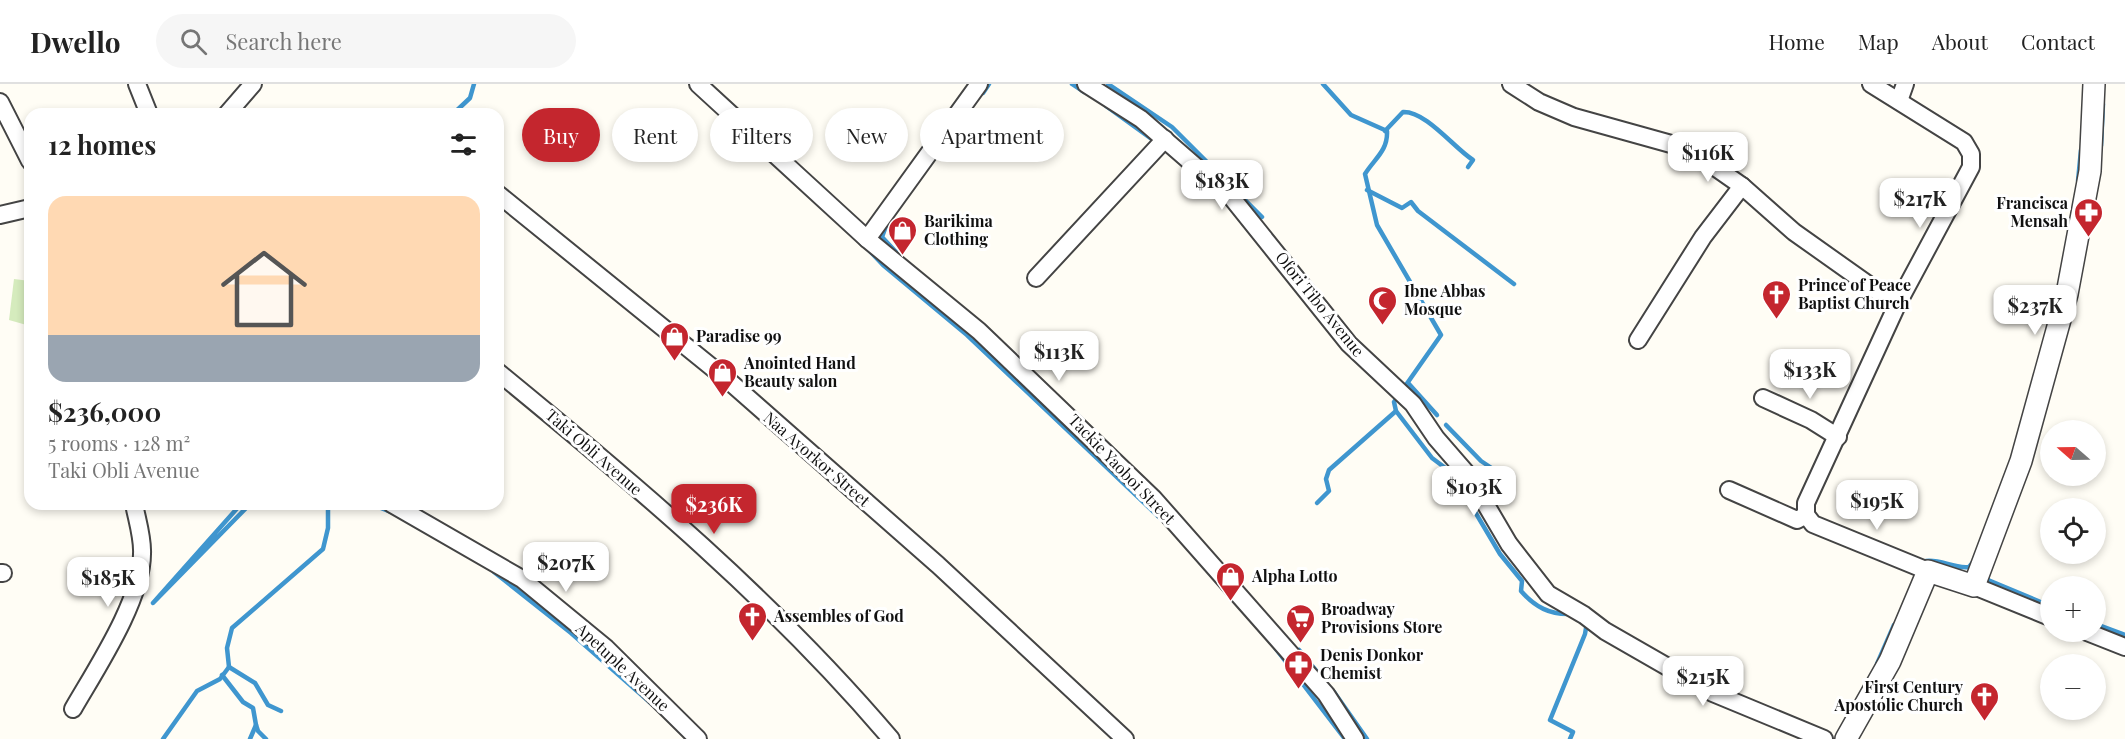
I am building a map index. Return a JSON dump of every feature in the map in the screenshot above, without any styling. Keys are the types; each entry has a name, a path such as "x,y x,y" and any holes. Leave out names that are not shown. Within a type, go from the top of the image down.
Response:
{"street":[{"path":"137,84 147,108"},
{"path":"232,108 253,84"},
{"name":"Tackie Yaoboi Street","path":"698,84 867,239 979,331 1154,499 1326,693 1355,739"},
{"path":"867,239 979,84"},
{"name":"Ofori Tibo Avenue","path":"1086,84 1141,119 1232,198 1338,331 1401,393 1469,476 1484,497 1499,529 1548,594 1584,615 1605,631 1713,693 1824,739"},
{"path":"1511,84 1539,102 1574,117 1689,149 1742,186 1794,232 1897,305"},
{"path":"1871,84 1964,142 1971,154 1971,167 1897,305 1806,502 1806,514 1813,524 1928,571 1974,586 2040,613"},
{"path":"1899,101 1905,84"},
{"path":"1974,586 2020,461 2067,294 2090,171 2094,84"},
{"path":"0,102 24,149"},
{"path":"1036,278 1165,139"},
{"path":"1638,340 1699,244 1742,186"},
{"name":"Naa Ayorkor Street","path":"504,199 730,382 938,565 1125,739"},
{"path":"0,215 24,209"},
{"name":"Taki Obli Avenue","path":"504,377 589,447 737,578 857,699 891,739"},
{"path":"1763,398 1811,420 1838,437"},
{"path":"1729,490 1797,520 1806,514"},
{"path":"73,709 124,616 136,586 142,554 135,510"},
{"name":"Apetuple Avenue","path":"402,510 522,579 606,648 698,739"},
{"path":"1846,739 1890,661 1928,571"},
{"path":"2106,640 2125,647"}],"green space":[{"path":"14,279 24,280 24,324 9,320"}],"waterway":[{"path":"459,108 470,98 474,84"},
{"path":"983,93 989,84"},
{"path":"1072,84 1084,92"},
{"path":"1108,84 1172,127 1262,217"},
{"path":"1323,84 1351,115 1387,131 1383,149 1365,174 1377,225 1441,335 1394,402 1396,411 1432,458 1452,473 1500,554 1522,581 1521,591 1543,609 1571,614"},
{"path":"2101,146 2103,104"},
{"path":"1106,106 1153,140"},
{"path":"1385,131 1403,112 1412,113 1421,117 1473,160 1468,167"},
{"path":"2078,181 2081,150"},
{"path":"1367,190 1402,208 1411,202 1418,211 1514,284"},
{"path":"886,226 882,237 896,252"},
{"path":"866,247 883,265 967,335 1159,517"},
{"path":"1409,384 1437,415"},
{"path":"1317,503 1329,491 1326,479 1329,470 1396,411"},
{"path":"1446,425 1481,461 1499,473"},
{"path":"236,510 153,603 244,510"},
{"path":"163,739 197,691 220,679 229,667 227,648 232,628 323,549 328,528 328,510"},
{"path":"386,510 391,512"},
{"path":"1923,564 1926,561 1937,561 1958,567 1969,567 1974,561"},
{"path":"494,572 571,633 653,705"},
{"path":"1987,576 1988,580 2040,602"},
{"path":"1570,739 1573,732 1550,720 1585,634 1587,622"},
{"path":"1877,664 1894,625"},
{"path":"2106,628 2125,635"},
{"path":"1276,649 1345,739"},
{"path":"1299,650 1323,679"},
{"path":"229,667 255,683 268,705 281,711"},
{"path":"222,675 243,702 253,708 256,725 250,739"},
{"path":"1334,692 1367,739"},
{"path":"256,725 258,731 266,739"}],"place":[{"name":"Francisca Mensah","path":"2089,238"},
{"name":"Barikima Clothing","path":"903,256"},
{"name":"Prince of Peace Baptist Church","path":"1777,320"},
{"name":"Ibne Abbas Mosque","path":"1383,326"},
{"name":"Paradise 99","path":"675,362"},
{"name":"Anointed Hand Beauty salon","path":"723,398"},
{"name":"Alpha Lotto","path":"1231,602"},
{"name":"Assembles of God","path":"753,642"},
{"name":"Broadway Provisions Store","path":"1300,644"},
{"name":"Denis Donkor Chemist","path":"1299,690"},
{"name":"First Century Apostolic Church","path":"1984,722"}]}
